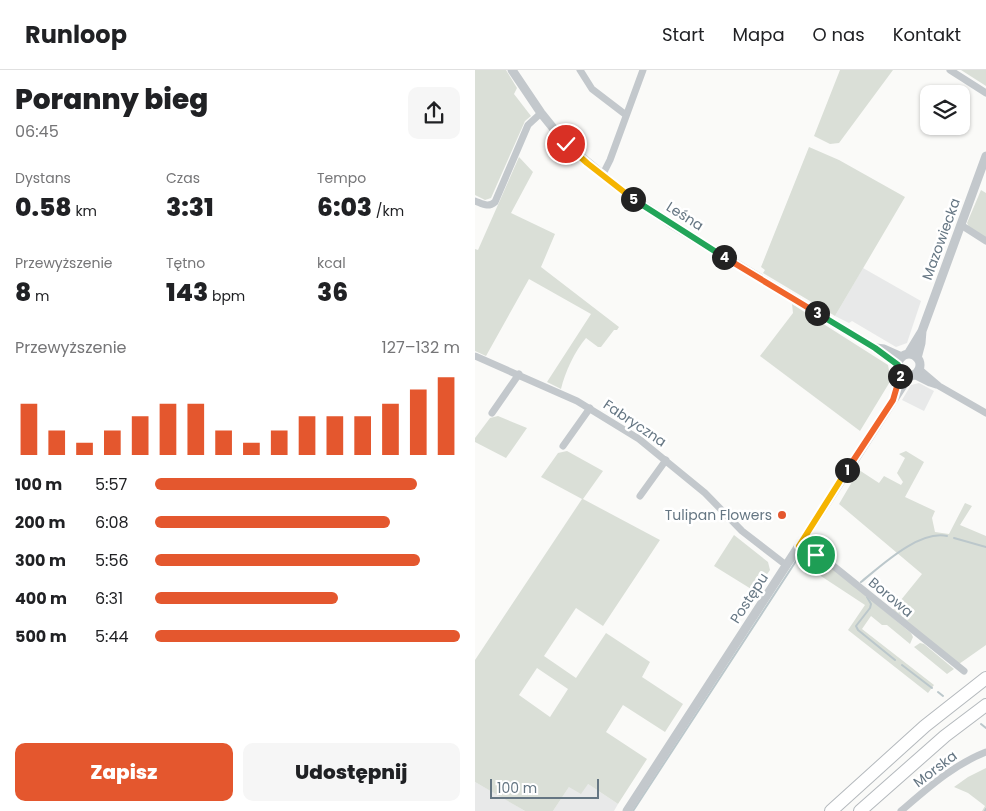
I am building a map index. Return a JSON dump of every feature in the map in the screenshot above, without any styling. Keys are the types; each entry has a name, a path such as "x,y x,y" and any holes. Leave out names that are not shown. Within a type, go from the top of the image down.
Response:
{"highway":[{"path":"831,811 925,726 986,678"},
{"path":"860,811 945,736 986,705"}],"street":[{"name":"Leśna","path":"512,70 541,113 569,148 602,176 674,226 875,348 884,349 908,366"},
{"path":"580,70 592,89 626,115"},
{"path":"602,176 610,160 643,70"},
{"path":"950,70 986,93"},
{"path":"475,201 487,206 495,202 528,125 541,113"},
{"name":"Mazowiecka","path":"908,366 986,156"},
{"path":"961,225 986,241"},
{"name":"Fabryczna","path":"475,356 519,374 590,408 639,439 705,493 742,531 786,565"},
{"path":"908,366 930,383 939,386 986,413"},
{"name":"Postępu","path":"627,811 893,400 908,366"},
{"path":"492,413 519,374"},
{"name":"Fabryczna","path":"563,446 590,408"},
{"name":"Fabryczna","path":"639,496 666,460"},
{"name":"Borowa","path":"799,546 811,554 827,560 964,671"},
{"name":"Morska","path":"901,811 940,778 964,762 986,752"}],"shaded area":[{"path":"475,70 506,70 517,88 514,94 531,116 525,121 491,198 485,200 475,195"},
{"path":"840,70 893,70 839,143 830,144 814,136"},
{"path":"961,70 986,70 986,86"},
{"path":"809,147 839,160 905,197 835,316 763,273 765,270 761,267"},
{"path":"519,157 533,172 511,213 555,234 541,267 619,327 617,330 614,330 601,347 598,347 586,338 571,362 561,389 547,382 591,314 529,279 486,356 475,351 475,249 478,250"},
{"path":"981,190 986,193 986,238 969,227 967,223"},
{"path":"863,268 921,301 907,343 896,347 852,321 849,323 835,316"},
{"path":"792,304 888,365 891,380 860,431 760,356 793,313"},
{"path":"919,383 934,391 924,411 902,400 911,385"},
{"path":"498,416 527,428 506,458 475,442 475,438 490,418"},
{"path":"567,451 603,471 583,499 660,540 603,626 576,608 544,656 576,678 606,633 650,662 642,677 683,704 665,732 623,705 606,732 647,759 618,804 588,784 581,794 569,787 553,811 525,811 475,782 475,660 582,499 541,477 558,453","holes":["537,668 568,689 550,717 519,695"]},
{"path":"906,451 924,462 905,497 935,511 932,518 935,532 949,534 965,503 972,506 960,525 986,536 986,645 959,664 892,611 922,574 839,504 859,470 879,483 884,476 901,485 903,482 897,473 905,458 899,454"},
{"path":"734,535 768,562 770,570 759,583 756,592 714,566"},
{"path":"801,555 822,559 911,633 913,637 910,644 887,625 882,625 871,616 862,629 934,685 928,693 848,630 865,605 795,559"},
{"path":"920,643 924,644 954,669 947,674 914,647"},
{"path":"986,768 986,811 982,811 985,806 968,793 954,787"},
{"path":"475,782 498,795 525,811 475,811"},
{"path":"588,784 618,804 614,811 553,811 569,787"}],"waterway":[{"path":"861,582 890,558 913,543 925,538 947,536"},
{"path":"954,538 986,547"},
{"path":"633,811 798,558 804,556 815,559"},
{"path":"867,597 871,604 870,608 856,626 858,630 895,660"},
{"path":"902,665 932,688"},
{"path":"938,692 943,696"},
{"path":"981,724 986,728"}],"place":[{"name":"Tulipan Flowers","path":"782,515"}],"route":[{"path":"566,144 602,176 642,205 875,348 898,365 901,372 893,400 799,546 816,555"}]}
